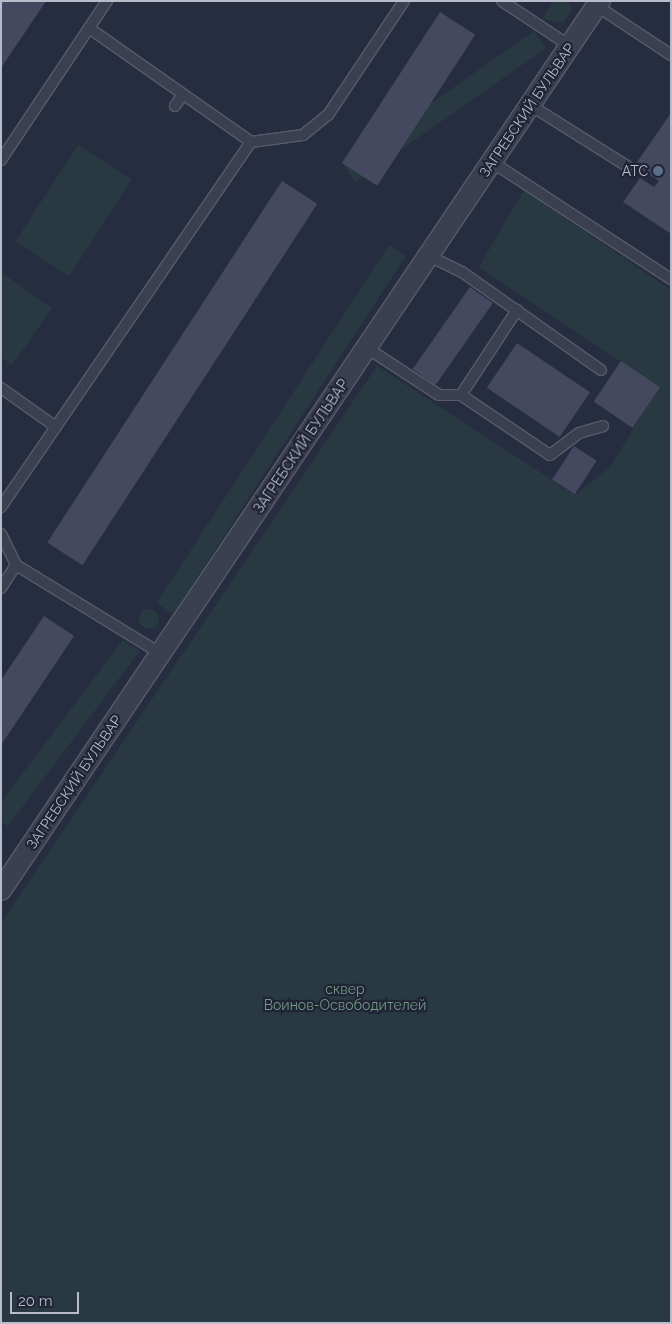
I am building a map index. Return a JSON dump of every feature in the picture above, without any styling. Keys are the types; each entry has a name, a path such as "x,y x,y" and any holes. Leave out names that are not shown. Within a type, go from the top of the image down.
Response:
{"street":[{"name":"ЗАГРЕБСКИЙ БУЛЬВАР","path":"1,890 570,46 596,3"}],"lane":[{"path":"1,160 107,1"},
{"path":"89,28 251,142 303,135 328,115 404,1"},
{"path":"502,1 570,46"},
{"path":"596,3 671,55"},
{"path":"175,106 183,94"},
{"path":"530,105 627,166"},
{"path":"1,507 251,142"},
{"path":"492,162 671,279"},
{"path":"429,256 462,272 601,370"},
{"path":"461,395 518,310"},
{"path":"367,348 439,396 461,395 550,455 580,433 603,426"},
{"path":"1,388 56,426"},
{"path":"1,534 16,565 161,654"},
{"path":"1,588 16,565"}],"green space":[{"path":"554,1 568,1 572,9 563,23 542,19"},
{"path":"534,31 546,48 355,182 343,165"},
{"path":"78,145 132,180 69,276 15,241"},
{"name":"сквер Воинов-Освободителей","path":"524,190 671,290 671,1323 1,1323 1,923 377,366 575,495 610,467 659,387 479,267"},
{"path":"389,245 406,256 173,614 156,603"},
{"path":"1,272 52,308 12,365 1,357"},
{"path":"145,609 153,609 159,615 159,623 153,629 145,629 139,623 139,615"},
{"path":"123,640 139,652 8,826 1,821 1,802"}],"building":[{"path":"46,1 1,68 1,2"},
{"path":"440,12 475,35 377,186 342,163"},
{"name":"АТС","path":"671,113 671,234 623,202 640,178 654,187 659,181 635,165"},
{"path":"282,181 317,204 82,565 47,542"},
{"path":"470,287 493,303 436,385 413,369"},
{"path":"517,343 590,392 560,437 487,388"},
{"path":"621,361 660,387 633,428 594,402"},
{"path":"574,446 597,461 575,494 552,480"},
{"path":"44,616 74,636 1,745 1,680"}],"place":[{"name":"АТС","path":"658,171"}]}
